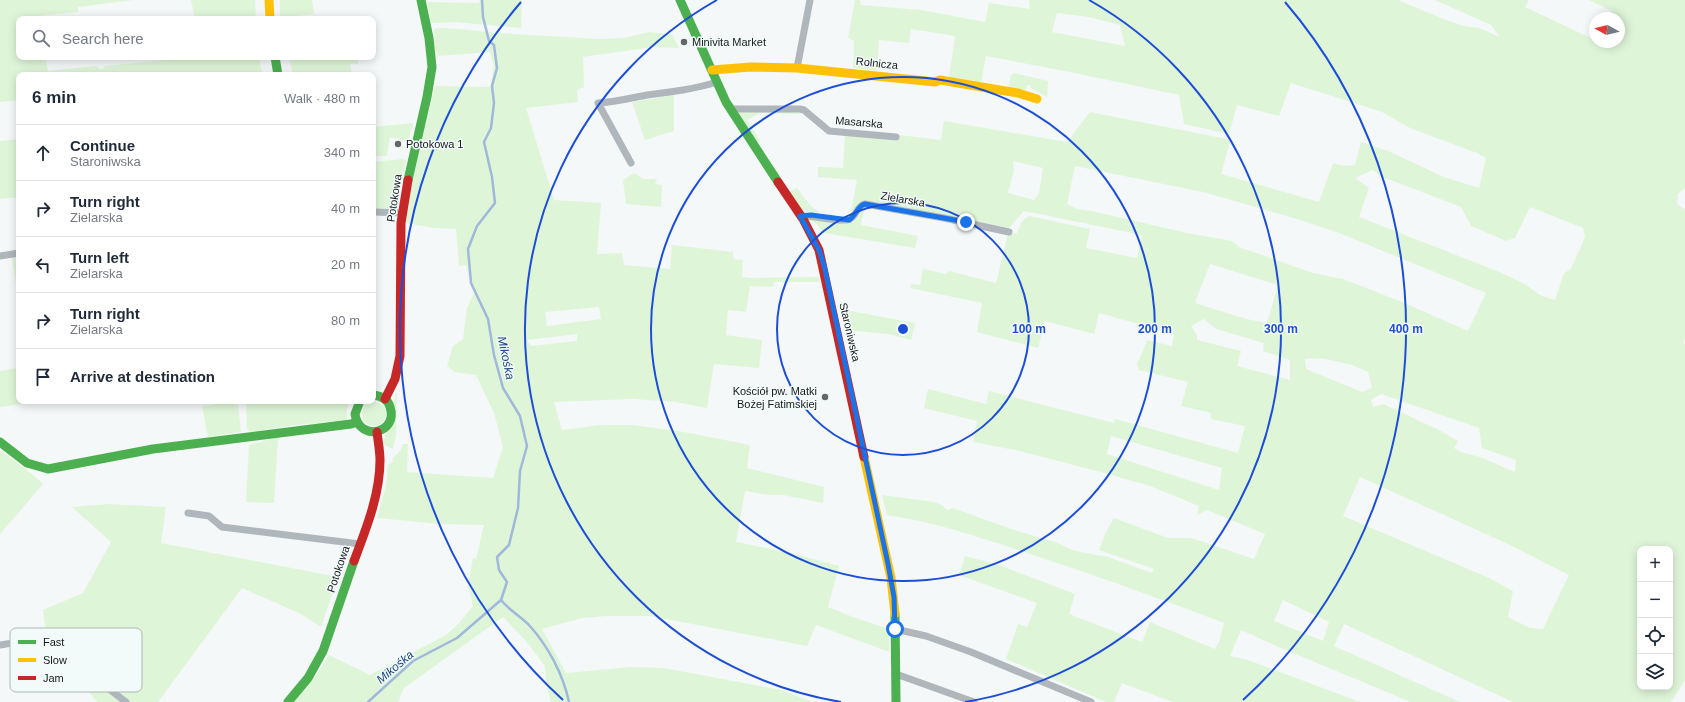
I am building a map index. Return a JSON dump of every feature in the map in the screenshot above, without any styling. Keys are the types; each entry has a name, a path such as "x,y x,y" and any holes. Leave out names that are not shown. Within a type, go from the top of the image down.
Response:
{"street":[{"path":"269,0 270,16"},
{"name":"Potokowa","path":"385,399 395,379 400,356 400,246 403,213 432,67 430,46 421,0"},
{"name":"Staroniwska","path":"680,0 731,109 800,216 819,250 824,265 894,597 896,702"},
{"path":"797,68 810,0"},
{"path":"276,60 278,72"},
{"name":"Rolnicza","path":"712,70 751,67 797,68 935,82 940,80 1004,90 1037,99"},
{"path":"631,164 598,103 620,101 641,96 696,88 718,82"},
{"name":"Masarska","path":"731,109 800,109 804,110 829,131 896,137"},
{"name":"Zielarska","path":"800,216 811,215 849,220 858,208 865,204 944,218 1009,232"},
{"path":"376,212 403,213"},
{"path":"0,256 16,253"},
{"path":"359,404 356,410 357,422 365,430 377,432 385,428 391,420 391,407 385,399 376,396"},
{"path":"0,442 25,462 36,468 48,469 153,449 357,422"},
{"name":"Potokowa","path":"288,702 308,679 318,662 372,510 379,476 377,432"},
{"path":"188,513 209,516 222,527 360,544"},
{"path":"895,629 926,636 971,652 1091,702"},
{"path":"0,645 10,643"},
{"path":"896,674 974,702"},
{"path":"113,692 126,702"}],"green space":[{"path":"0,0 133,0 78,7 78,12 37,16 16,16 16,60 46,60 48,71 96,66 102,70 105,66 166,60 260,60 262,72 16,72 16,100 0,102"},
{"path":"191,0 255,0 256,16 194,16"},
{"path":"280,0 312,0 314,14 280,16"},
{"path":"480,0 522,0 521,28 454,22 431,23 427,2 479,3"},
{"path":"855,0 860,0 861,5 921,10 985,22 989,3 1030,9 1029,0 1398,0 1446,20 1464,26 1479,28 1500,37 1491,25 1435,0 1529,0 1525,7 1589,37 1589,48 1625,48 1625,12 1612,12 1589,0 1685,0 1685,188 1678,194 1677,204 1685,210 1685,339 1683,343 1685,344 1685,680 1671,702 1513,702 1344,624 1334,646 1460,702 1411,702 1241,630 1230,656 1248,660 1360,702 1173,702 1122,683 1114,702 1106,702 1006,659 1018,624 1027,627 1037,603 959,575 965,556 999,565 1075,594 1069,614 1142,642 1150,622 1215,649 1219,642 1224,623 1111,581 985,539 907,518 887,515 882,495 934,502 942,505 947,510 953,508 1011,529 1055,542 1075,551 1108,557 1152,573 1154,569 1099,550 1106,532 1114,518 1168,538 1191,538 1254,559 1265,534 1207,510 1197,515 1199,506 1150,486 1015,450 973,442 977,421 924,408 928,389 986,404 989,391 1114,423 1115,419 1238,453 1245,426 1211,419 1211,413 1181,406 1188,382 1139,370 1137,364 1147,340 1172,346 1174,335 1099,313 1094,334 1045,321 1038,348 977,332 982,303 910,288 911,284 920,285 923,269 946,274 949,271 996,283 1008,234 1017,233 1022,221 1029,216 1090,229 1086,248 1137,258 1142,235 1024,211 1009,228 902,207 865,202 859,203 851,212 857,180 818,177 818,167 843,168 845,135 897,141 899,135 941,140 944,121 1067,142 1090,112 1227,139 1230,142 1221,174 1319,202 1333,163 1345,166 1355,165 1361,142 1388,151 1444,177 1479,188 1486,158 1477,153 1410,128 1382,112 1291,83 1279,116 1237,105 1229,134 1184,124 1179,95 1075,73 986,56 981,83 949,78 955,36 911,29 909,43 879,40 877,71 853,68 854,41 848,38","holes":["1057,13 1089,17 1120,25 1125,46 1052,32","1013,161 1043,168 1039,193 1034,200 1008,193 1014,171","1075,166 1203,192 1297,219 1339,233 1486,293 1468,331 1402,302 1343,279 1313,273 1239,247 1232,241 1187,233 1077,209 1067,204","1373,170 1380,176 1461,207 1471,226 1506,241 1515,238 1530,207 1583,228 1585,237 1571,269 1564,273 1555,300 1540,295 1525,284 1497,271 1359,217 1369,188 1355,178","1210,264 1278,285 1267,323 1246,319 1195,303","1204,319 1216,329 1264,343 1263,351 1290,360 1290,380 1237,366 1241,351 1197,340 1197,335 1191,326","1321,358 1352,365 1368,372 1372,388 1362,392 1306,369 1305,359","1381,394 1479,428 1482,448 1516,460 1515,472 1480,457 1461,452 1454,448 1458,441 1439,430 1383,404 1373,407 1371,400","1111,436 1222,468 1219,490 1107,454","1360,477 1508,544 1569,575 1543,629 1530,628 1508,617 1513,591 1487,577 1343,516","1283,600 1329,622 1323,641 1274,621"]},
{"path":"434,29 459,29 497,33 600,39 624,38 649,32 672,34 679,48 653,47 583,57 584,87 577,90 578,102 526,108 554,200 601,203 597,254 622,253 624,265 670,269 672,245 733,252 733,259 743,260 742,277 818,277 820,282 774,282 773,287 750,286 746,312 728,310 726,335 762,340 759,368 714,364 707,408 676,402 633,399 554,402 562,430 601,425 633,425 684,432 750,445 747,468 824,487 823,503 783,495 769,495 745,491 736,542 791,553 839,566 828,607 889,629 889,652 816,625 807,646 651,616 606,616 582,618 542,629 566,673 631,667 664,668 781,690 812,702 551,702 546,683 545,666 526,641 503,617 404,688 398,702 292,702 315,677 329,655 370,675 446,635 458,624 473,606 468,585 473,558 476,559 484,525 440,524 377,518 386,486 388,465 394,461 392,459 400,451 403,444 408,444 407,472 493,478 503,447 494,413 476,375 455,372 447,366 453,346 463,339 467,308 474,293 466,265 459,266 456,229 434,228 406,223 412,183 435,86 490,87 494,66 490,52 438,56 432,45 435,41","holes":["599,307 601,319 547,326 545,312","577,334 577,341 531,346 527,340"]},
{"path":"290,60 358,60 358,64 350,64 351,72 292,72"},
{"path":"1014,73 1048,81 1047,97 1031,88 1030,85 1027,85 1026,89 1022,90 1008,88 1011,75"},
{"path":"674,95 674,131 645,140 632,102"},
{"path":"747,111 797,111 801,114 760,113 747,120 761,142 758,143 738,113"},
{"path":"413,123 408,141 390,137 387,156 376,156 376,127"},
{"path":"16,139 16,197 0,199 0,141"},
{"path":"406,160 396,211 376,210 376,162"},
{"path":"634,173 643,179 657,179 655,184 662,185 661,207 626,204 623,180"},
{"path":"797,188 810,205 819,212 813,213 802,211 789,192"},
{"path":"865,206 861,225 918,236 915,248 824,233 812,219 853,223"},
{"path":"16,256 16,284 12,257"},
{"path":"840,309 915,323 911,340 888,334 845,330"},
{"path":"16,368 16,404 20,404 0,407 0,371"},
{"path":"396,393 396,435 393,449 383,444"},
{"path":"376,402 383,405 386,414 383,423 374,426 365,423 362,414 365,405 376,404"},
{"path":"218,404 237,404 241,432 208,437 202,407"},
{"path":"246,404 349,404 347,409 347,420 296,425 251,432 247,429"},
{"path":"278,437 274,503 246,502 249,445"},
{"path":"0,450 43,484 0,534"},
{"path":"108,504 166,507 161,543 338,577 321,627 301,614 242,588 158,702 131,702 118,692 142,692 142,628 45,628 43,610 83,593 111,542 72,507"},
{"path":"89,692 108,692 120,702 97,702"}],"waterway":[{"name":"Mikośka","path":"368,702 413,661 457,638 501,600 507,582 499,570 497,557 509,545 518,508 520,471 527,446 520,416 503,388 494,355 488,319 471,283 468,249 477,226 495,203 492,177 484,142 491,128 494,103 492,86 497,68 494,45 489,41 483,17 482,0"},
{"path":"501,600 536,633 559,671 569,702"}],"traffic: fast":[{"path":"408,180 427,97 432,67 429,38 421,0"},
{"path":"680,0 726,102 778,182"},
{"path":"276,60 278,72"},
{"path":"359,404 355,414 358,423 363,429 377,431 384,428 389,423 391,416 390,407 384,398 376,396"},
{"path":"0,442 27,463 48,469 153,449 357,422"},
{"path":"288,702 308,678 323,651 354,561"},
{"path":"895,614 896,702"}],"traffic: slow":[{"path":"269,0 270,16"},
{"path":"712,70 751,67 797,68 935,82 940,80 1018,93 1037,99"},
{"path":"864,457 891,578 895,614"}],"traffic: jam":[{"path":"385,399 395,379 400,356 401,223 408,180"},
{"path":"778,182 803,219 819,250 864,457"},
{"path":"354,561 372,512 378,486 380,460 377,432"}],"place":[{"name":"Minivita Market","path":"684,42"},
{"name":"Potokowa 1","path":"398,144"},
{"name":"Kościół pw. Matki Bożej Fatimskiej","path":"825,397"}],"route":[{"path":"895,629 894,597 888,564 824,265 815,240 800,216 811,215 832,219 849,220 858,208 865,204 966,222"}]}
